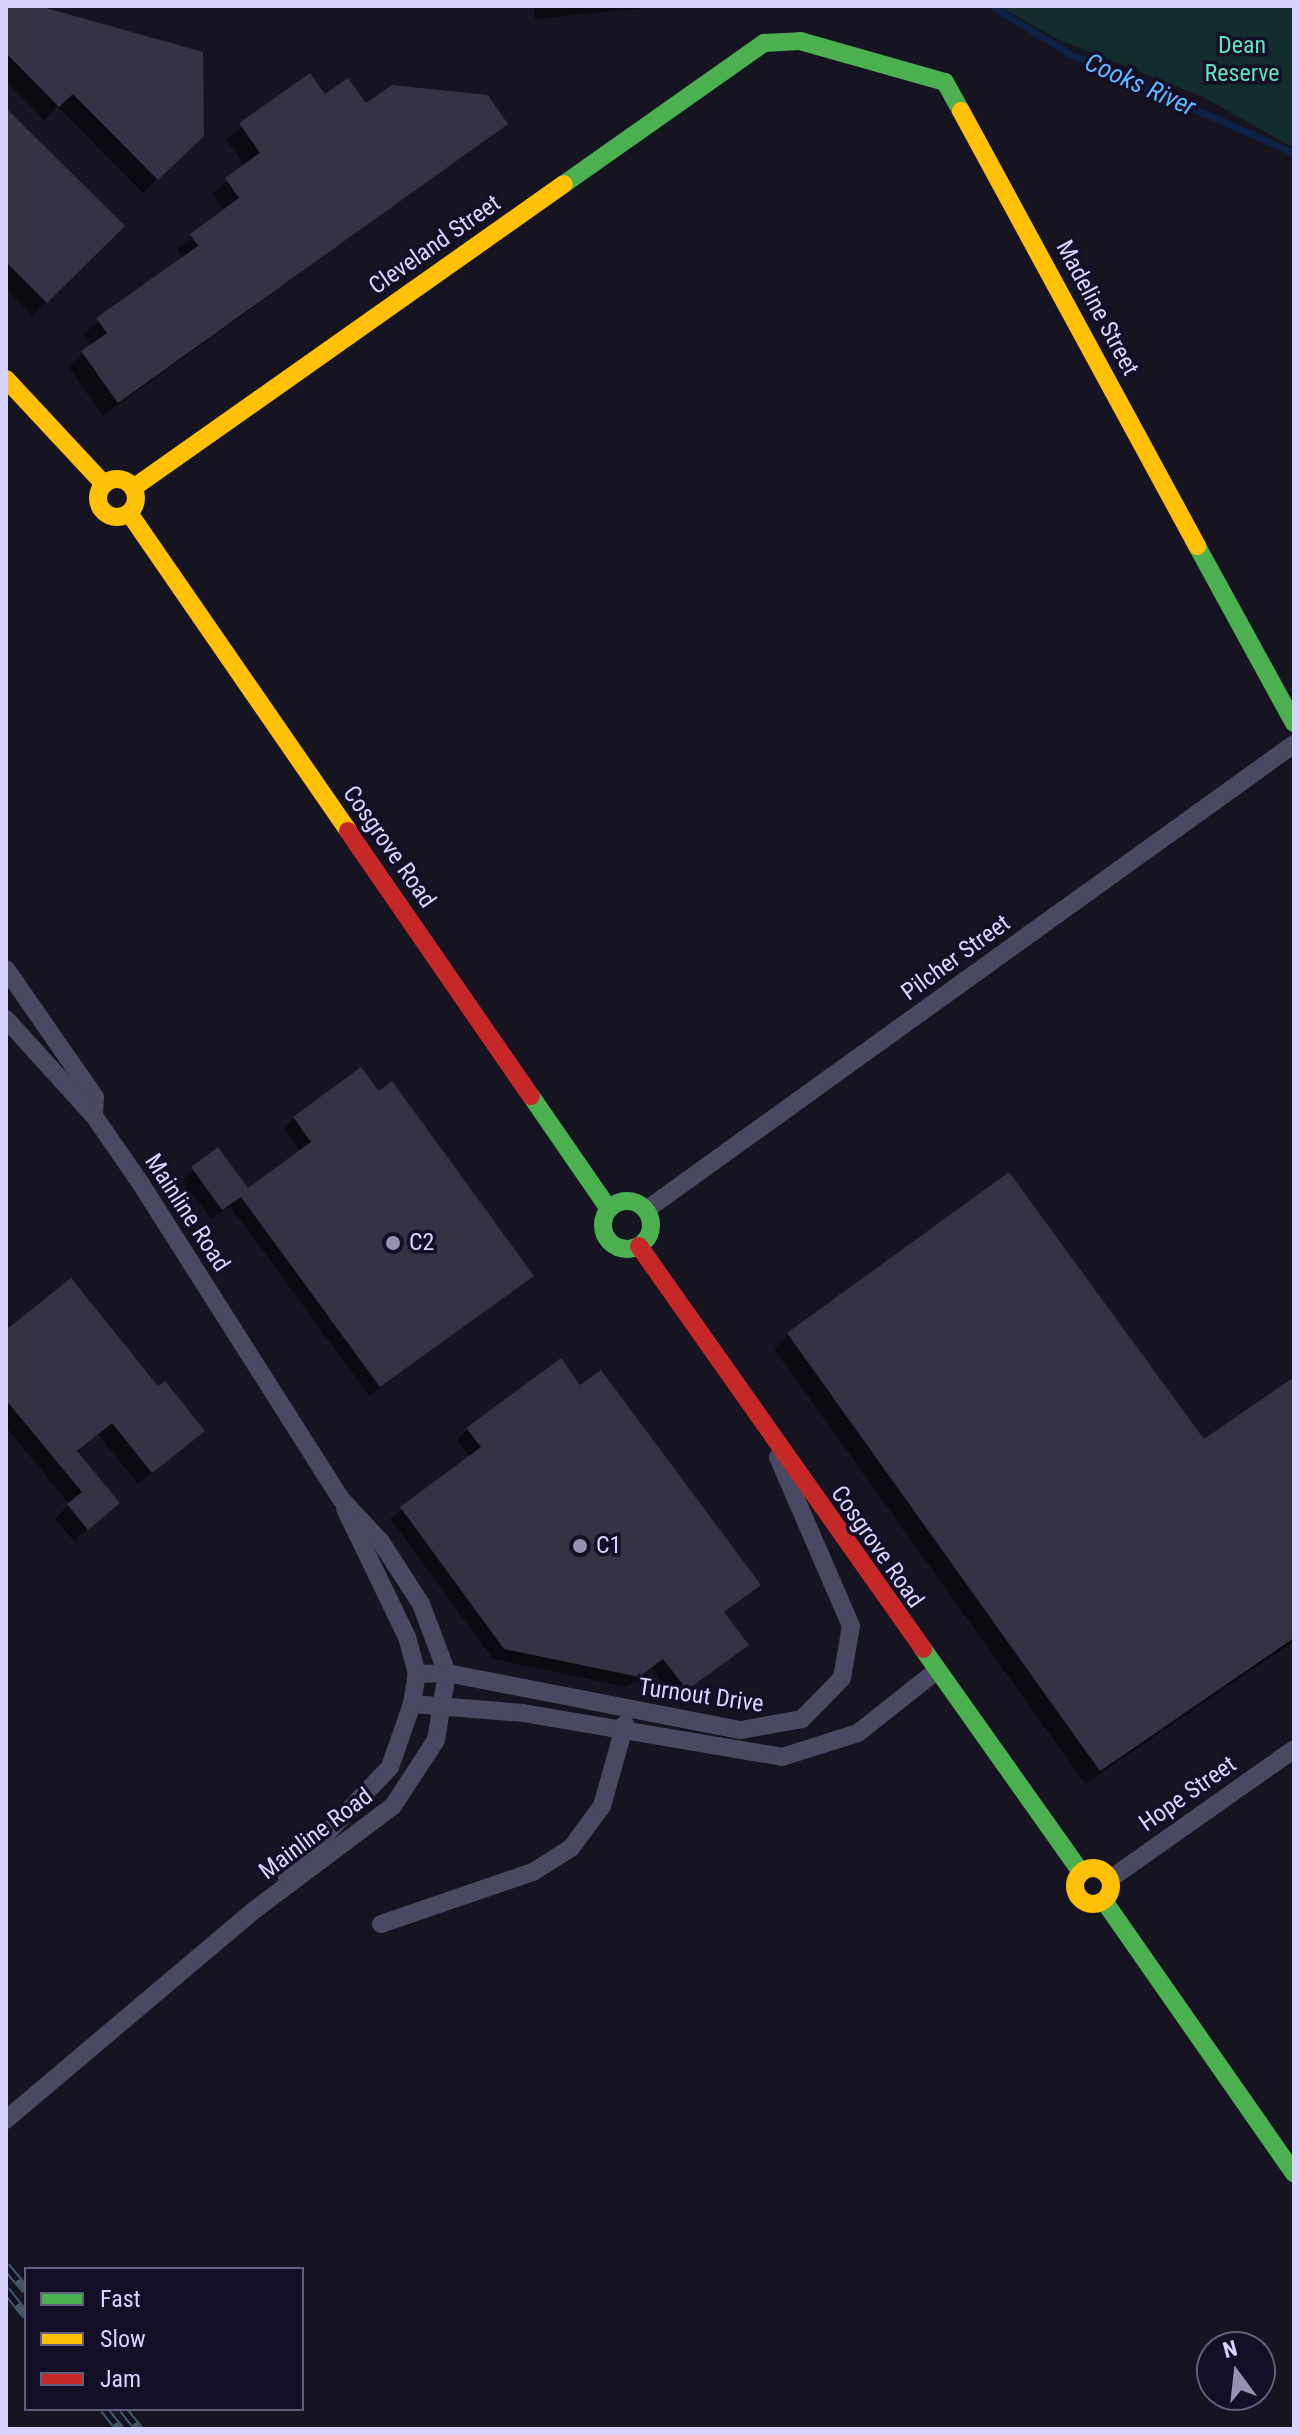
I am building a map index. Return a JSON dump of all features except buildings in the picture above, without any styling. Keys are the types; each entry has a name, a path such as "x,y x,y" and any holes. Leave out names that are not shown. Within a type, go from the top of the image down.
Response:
{"main road":[{"name":"Madeline Street","path":"764,43 800,41 945,82 1294,723"},
{"name":"Cleveland Street","path":"133,488 764,43"},
{"path":"6,379 104,484"},
{"path":"116,479 133,488 129,513 116,517 101,508 104,484 116,479"},
{"name":"Cosgrove Road","path":"129,513 609,1209"},
{"path":"628,1201 646,1210 651,1225 639,1246 611,1243 604,1230 609,1209 628,1201"},
{"name":"Cosgrove Road","path":"639,1246 935,1672 1081,1872"},
{"path":"1099,1869 1110,1879 1104,1901 1092,1905 1077,1896 1081,1872 1099,1869"},
{"path":"1104,1901 1294,2173"}],"street":[{"name":"Pilcher Street","path":"646,1210 1294,744"},
{"name":"Mainline Road","path":"6,969 95,1097 94,1116"},
{"name":"Mainline Road","path":"6,1019 94,1116 341,1499 417,1674 412,1704 390,1767 253,1911"},
{"name":"Turnout Drive","path":"417,1674 447,1673 628,1710 773,1730 820,1706 842,1678 851,1646 848,1608 767,1433"},
{"name":"Mainline Road","path":"6,2120 253,1911 393,1806 428,1761 445,1706 447,1673 421,1604 381,1542 341,1499"},
{"name":"Turnout Drive","path":"412,1704 445,1706 758,1757 800,1755 858,1733 935,1672"},
{"path":"381,1924 533,1872 571,1848 602,1806 628,1710"},
{"name":"Hope Street","path":"1110,1879 1294,1749"}],"green space":[{"name":"Dean Reserve","path":"999,6 1294,6 1294,148 1203,97 1057,39"}],"waterway":[{"name":"Cooks River","path":"992,6 1070,54 1294,153"}],"railway":[{"path":"6,2266 24,2288"},
{"path":"6,2290 24,2312"},
{"path":"106,2411 120,2429"},
{"path":"125,2411 139,2429"}],"traffic: fast":[{"path":"564,184 764,43 800,41 945,82 961,111"},
{"path":"1197,546 1294,723"},
{"path":"531,1096 609,1209"},
{"path":"627,1201 644,1208 651,1225 644,1242 627,1249 610,1242 603,1225 610,1208 627,1201"},
{"path":"923,1649 1081,1872"},
{"path":"1104,1901 1294,2173"}],"traffic: slow":[{"path":"961,111 1197,546"},
{"path":"133,488 564,184"},
{"path":"6,379 104,484"},
{"path":"117,479 130,485 136,498 130,511 117,517 104,511 98,498 104,485 117,479"},
{"path":"129,513 348,831"},
{"path":"1093,1868 1106,1873 1111,1886 1106,1899 1093,1904 1080,1899 1075,1886 1080,1873 1093,1868"}],"traffic: jam":[{"path":"348,831 531,1096"},
{"path":"639,1246 923,1649"}],"place":[{"name":"C2","path":"393,1243"},
{"name":"C1","path":"580,1546"}]}
